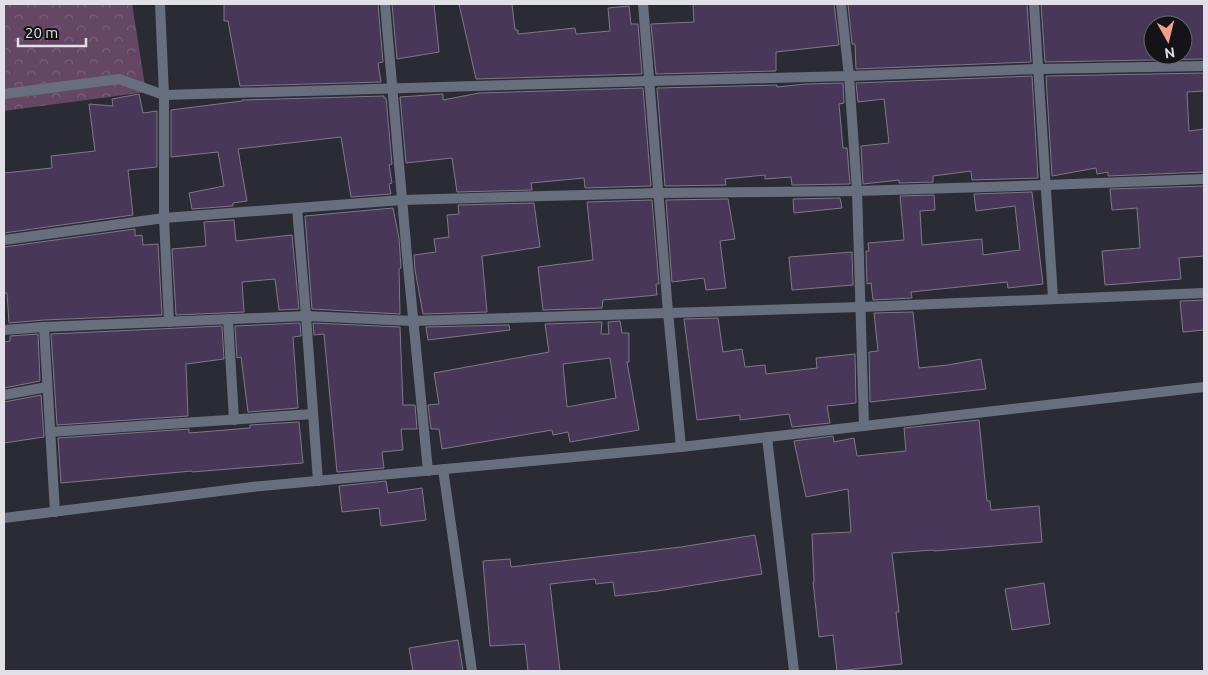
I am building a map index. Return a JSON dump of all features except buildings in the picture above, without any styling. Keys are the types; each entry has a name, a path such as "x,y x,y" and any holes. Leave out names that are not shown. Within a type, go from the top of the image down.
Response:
{"street":[{"path":"160,4 164,95 164,218 169,322"},
{"path":"386,4 402,200 428,471"},
{"path":"643,4 680,447"},
{"path":"841,4 857,191 864,426"},
{"path":"1034,4 1053,298"},
{"path":"4,94 119,79 164,95 1038,69 1204,66"},
{"path":"4,240 164,218 402,200 658,193 857,191 1204,179"},
{"path":"297,208 318,481"},
{"path":"4,330 44,326 306,316 413,321 1204,293"},
{"path":"228,319 234,420"},
{"path":"44,326 55,512"},
{"path":"4,395 47,387"},
{"path":"4,518 252,487 767,438 1204,387"},
{"path":"50,432 313,414"},
{"path":"767,438 794,671"},
{"path":"443,469 472,671"}],"green space":[{"path":"4,4 132,4 146,92 4,111"}]}
